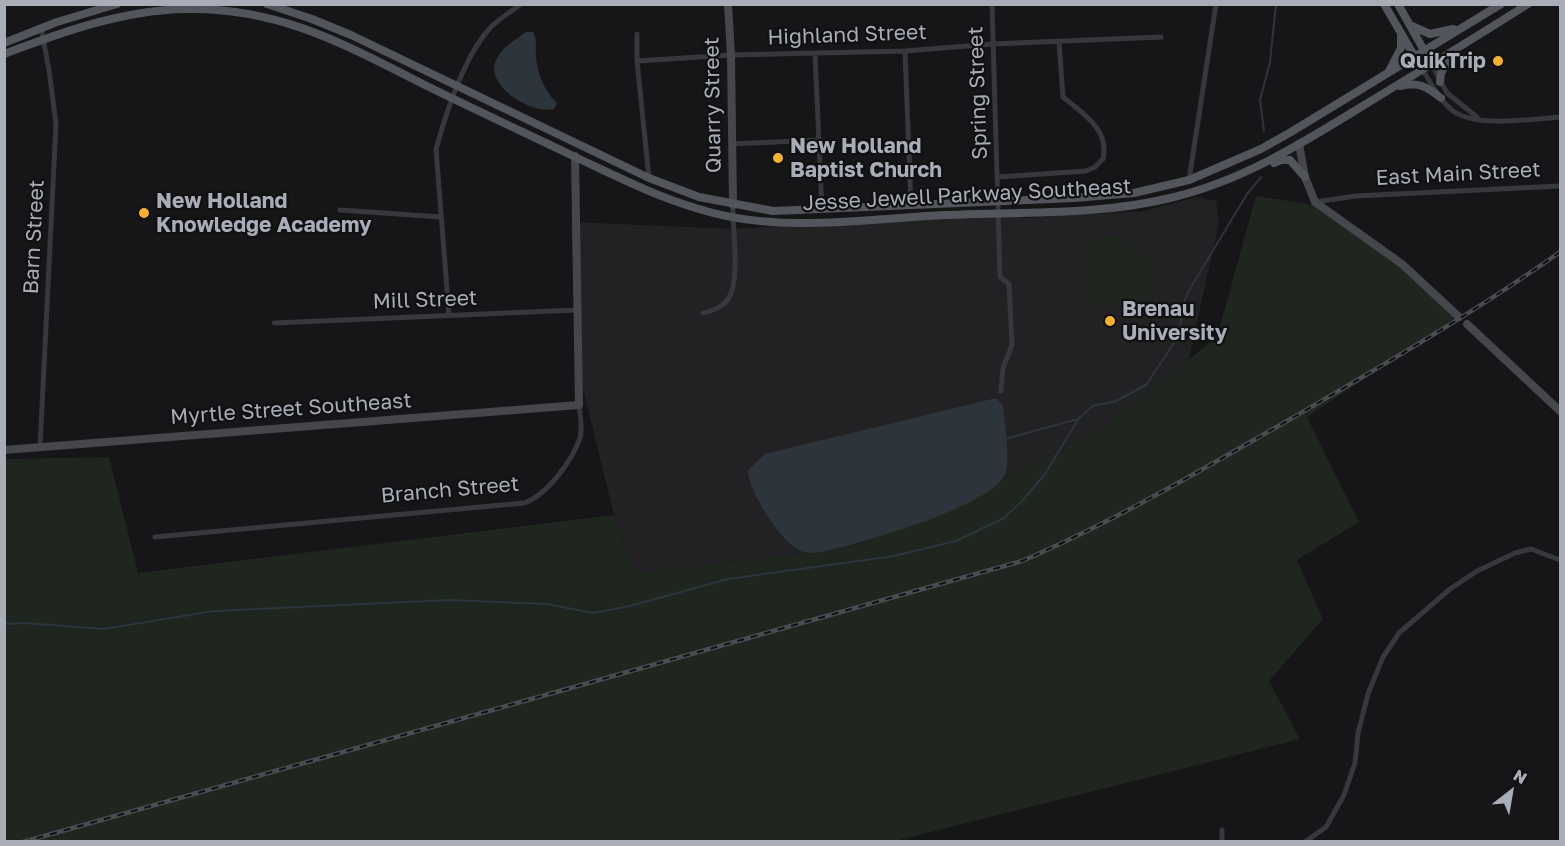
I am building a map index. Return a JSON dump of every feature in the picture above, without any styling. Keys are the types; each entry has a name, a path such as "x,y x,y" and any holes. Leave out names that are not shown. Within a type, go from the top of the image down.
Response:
{"main road":[{"path":"4,43 41,28 117,4"},
{"name":"Jesse Jewell Parkway Southeast","path":"267,4 312,18 649,178 699,197 773,211 911,206 1134,193 1189,180 1262,148 1501,4"},
{"path":"1384,4 1422,69"},
{"path":"1398,4 1431,63"},
{"name":"Jesse Jewell Parkway Southeast","path":"4,54 43,39 142,12 182,9 249,13 314,31 651,193 733,217 777,223 832,222 998,212 1076,210 1140,204 1200,189 1251,170 1299,144 1528,4"},
{"path":"1409,24 1430,34 1468,24"},
{"path":"1387,74 1399,51 1401,33"},
{"path":"1440,82 1447,60 1454,50"},
{"path":"1391,89 1416,83 1427,86 1441,99"},
{"path":"1251,170 1261,169 1285,159 1296,164 1305,177"}],"street":[{"path":"449,315 436,149 476,48 491,27 522,4"},
{"name":"Quarry Street","path":"728,4 733,205"},
{"name":"Spring Street","path":"992,4 1000,277 1009,284 1012,345 1004,368 1001,391"},
{"path":"1189,180 1216,4"},
{"name":"Barn Street","path":"40,447 56,124 41,28"},
{"path":"637,34 637,61 649,178"},
{"name":"Highland Street","path":"637,61 731,55 905,51 992,44 1161,37"},
{"path":"998,177 1086,171 1095,167 1103,159 1104,145 1092,120 1063,97 1059,41"},
{"path":"905,51 911,206"},
{"path":"815,54 822,210"},
{"path":"1431,63 1447,93 1479,118"},
{"path":"1422,69 1441,99 1454,111 1467,117 1490,121 1560,117"},
{"path":"732,144 818,140"},
{"path":"1299,144 1305,177 1315,202 1402,264 1459,317"},
{"name":"Branch Street","path":"155,537 524,503 545,489 567,461 580,438 575,156"},
{"name":"East Main Street","path":"1315,202 1356,196 1560,186"},
{"path":"703,313 719,308 728,300 734,288 733,205"},
{"path":"340,210 441,217"},
{"name":"Mill Street","path":"274,323 578,310"},
{"path":"1467,324 1560,411"},
{"name":"Myrtle Street Southeast","path":"4,450 579,405"},
{"path":"1305,842 1326,826 1344,795 1355,763 1358,733 1368,694 1383,657 1399,633 1450,589 1477,571 1515,553 1531,549 1560,560"},
{"path":"1222,830 1222,842"}],"shaded area":[{"path":"526,32 533,32 535,35 539,74 557,103 554,109 534,108 523,103 504,89 497,79 494,70 499,55 509,44"},
{"path":"1256,196 1329,207 1462,314 1307,417 1359,522 1297,560 1323,619 1269,681 1300,739 895,841 5,841 4,459 109,457 138,573 614,515 635,574 852,547 1011,475 1104,426 1217,337"},
{"path":"1197,197 1216,201 1219,222 1189,359 1104,426 1011,475 852,547 635,574 614,515 579,372 571,222 735,229 1023,208 1023,218 1144,211"},
{"path":"1109,236 1132,245 1148,260 1153,280 1144,304 1090,302 1086,297 1084,243 1093,238"},
{"path":"996,398 1003,405 1007,450 1005,474 995,486 976,499 892,533 822,552 810,553 799,550 783,537 766,514 749,479 748,470 765,454"}],"waterway":[{"path":"1264,131 1260,100 1270,62 1276,4"},
{"path":"4,624 24,623 104,629 214,611 449,600 547,604 593,613 630,606 728,579 894,556 956,541 1004,518 1023,500 1045,474 1079,418 1093,406 1116,401 1146,385 1178,337 1185,299 1191,287 1247,194 1261,177"},
{"path":"1005,439 1078,419"}],"railway":[{"path":"23,842 1022,561 1126,511 1294,417 1462,317 1560,252"}],"place":[{"name":"QuikTrip","path":"1498,61"},
{"name":"New Holland Baptist Church","path":"778,158"},
{"name":"New Holland Knowledge Academy","path":"144,213"},
{"name":"Brenau University","path":"1110,321"}]}
